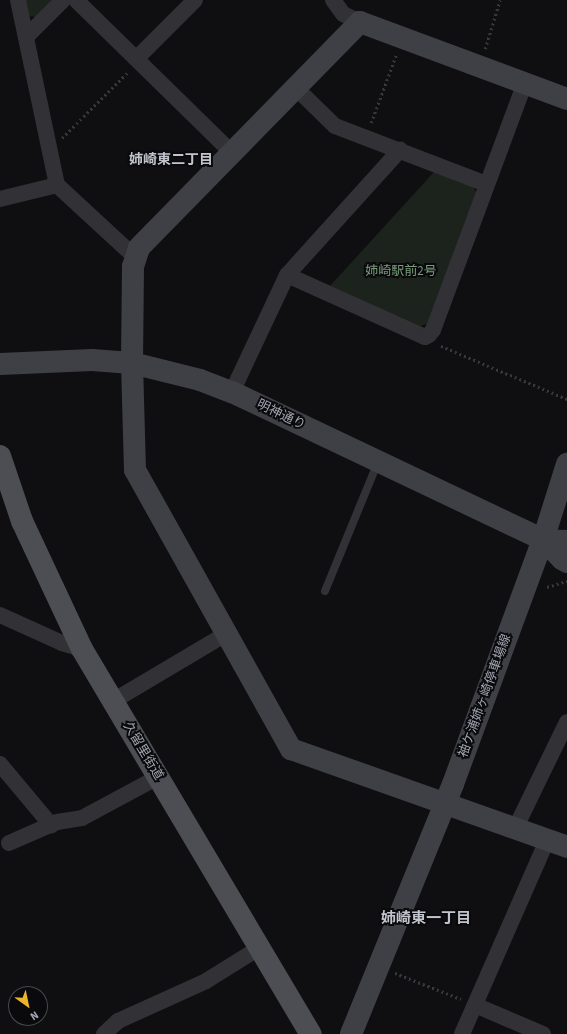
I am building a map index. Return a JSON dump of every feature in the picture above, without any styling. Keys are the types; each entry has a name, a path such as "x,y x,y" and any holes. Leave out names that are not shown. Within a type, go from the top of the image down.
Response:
{"main road":[{"name":"久留里街道","path":"0,456 3,478 34,549 82,649 311,1034"}],"street":[{"path":"18,0 57,185 135,257"},
{"path":"26,37 63,0"},
{"path":"76,0 138,59 232,153"},
{"path":"138,59 195,0"},
{"path":"333,0 343,14 360,22 567,99"},
{"path":"360,22 139,248 133,266 132,363 135,470 291,749 557,844 475,1005 462,1034"},
{"path":"287,275 425,337 433,330 486,184 525,83"},
{"path":"296,88 335,126 486,184"},
{"path":"232,392 287,275 400,150"},
{"path":"0,199 57,185"},
{"name":"明神通り","path":"0,364 92,360 132,363 200,380 232,392 543,540 567,562"},
{"name":"袖ケ浦姉ヶ崎停車場線","path":"351,1034 445,805 543,540 567,464"},
{"name":"明神通り","path":"543,540 567,541"},
{"path":"0,615 62,643 82,649"},
{"path":"113,701 226,634"},
{"path":"515,829 567,722"},
{"path":"0,764 51,825"},
{"path":"9,843 51,825 82,818 158,777"},
{"path":"104,1034 118,1021 206,981 259,948"},
{"path":"475,1005 543,1034"}],"lane":[{"path":"325,591 378,462"}],"path":[{"path":"480,66 500,0"},
{"path":"365,137 403,38"},
{"path":"50,151 138,59"},
{"path":"425,337 436,344 567,399"},
{"path":"544,591 548,585 567,581"},
{"path":"392,979 398,966"},
{"path":"395,973 475,1005"}],"green space":[{"path":"26,0 53,0 36,17 29,16"},
{"name":"姉崎駅前2号","path":"434,172 473,186 476,192 427,324 420,326 330,286"}],"district":[{"name":"姉崎東二丁目","path":"171,160"},
{"name":"姉崎東一丁目","path":"426,919"}]}
